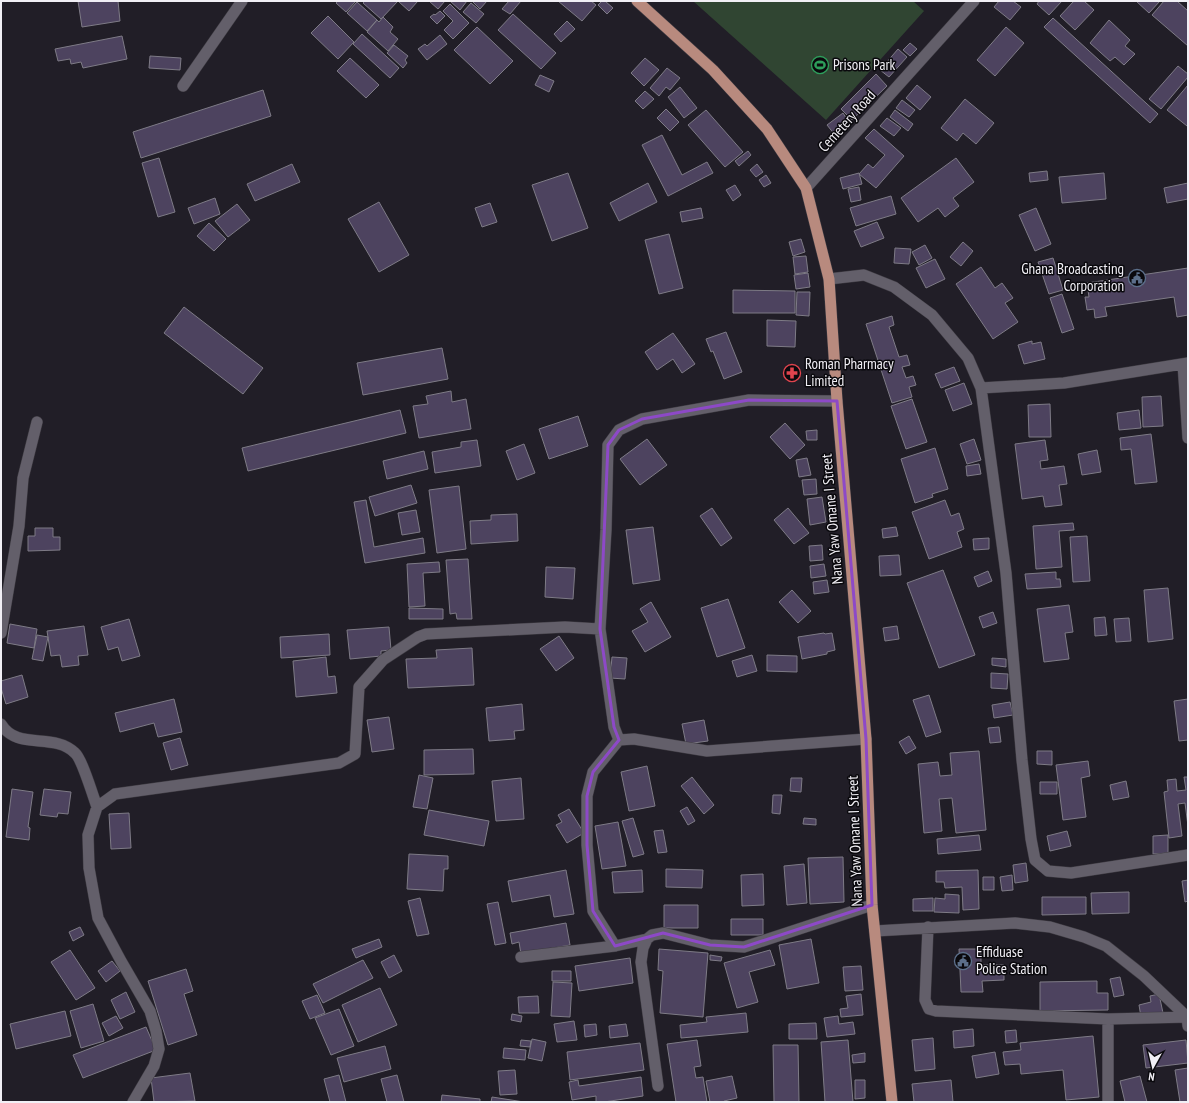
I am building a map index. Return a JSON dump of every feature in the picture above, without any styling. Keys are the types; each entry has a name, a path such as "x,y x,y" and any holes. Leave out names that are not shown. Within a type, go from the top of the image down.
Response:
{"main road":[{"name":"Nana Yaw Omane I Street","path":"637,1 713,70 767,129 806,188 829,279 837,401 866,739 872,905 892,1102"}],"street":[{"path":"183,86 242,1"},
{"name":"Cemetery Road","path":"806,188 974,1"},
{"path":"829,279 864,275 894,287 932,314 968,358 981,388 1006,572 1022,760 1031,839 1035,860 1048,871 1071,873 1188,855"},
{"path":"981,388 1064,383 1185,364 1188,438"},
{"path":"619,740 614,727 600,629 606,530 608,445 619,430 642,419 749,400 837,401"},
{"path":"1,633 19,526 23,478 37,422"},
{"path":"133,1102 154,1066 159,1049 156,1031 150,1011 98,918 89,868 88,835 97,807 115,794 339,763 355,754 359,687 383,660 418,637 426,634 565,627 600,629"},
{"path":"1,724 5,731 23,740 58,742 76,753 86,775 97,807"},
{"path":"615,946 593,911 587,845 587,796 593,772 619,740 634,739 707,751 866,739"},
{"path":"658,1086 641,962 642,948 647,939 652,935 663,933 710,945 744,947 872,905"},
{"path":"875,931 1015,923 1050,927 1084,937 1106,946 1144,976 1188,1020"},
{"path":"928,927 925,1000 928,1009 936,1012 1108,1019 1188,1020"},
{"path":"522,957 615,946 647,939"},
{"path":"1108,1019 1108,1102"}],"highlighted area":[{"path":"749,400 837,401 866,739 872,905 744,947 710,945 663,933 615,946 593,911 587,845 587,796 593,772 619,740 614,727 600,629 608,445 619,430 642,419"}],"green space":[{"name":"Prisons Park","path":"693,1 913,1 924,11 826,120"}],"building":[{"path":"78,1 118,1 120,21 82,27"},
{"path":"338,1 356,1 346,12 336,3"},
{"path":"365,1 398,1 381,19 363,3"},
{"path":"398,1 418,1 409,11"},
{"path":"429,1 445,1 438,9"},
{"path":"450,1 467,1 460,10"},
{"path":"472,1 487,1 480,9"},
{"path":"509,1 521,1 510,14 502,9"},
{"path":"558,1 591,1 596,5 582,21"},
{"path":"602,1 605,1 613,8 607,14 598,5"},
{"path":"999,1 1013,1 1021,7 1010,20 994,7"},
{"path":"1039,1 1062,1 1049,15 1037,4"},
{"path":"1074,1 1084,1 1094,10 1075,30 1060,16"},
{"path":"1136,1 1160,1 1149,13"},
{"path":"1164,1 1177,1 1188,11 1188,46 1152,15"},
{"path":"357,2 377,20 367,31 347,13"},
{"path":"471,3 484,14 476,23 463,12"},
{"path":"450,4 469,23 453,39 444,30 453,21 443,11"},
{"path":"440,11 445,16 437,24 430,17"},
{"path":"513,14 556,53 541,69 498,30"},
{"path":"328,16 354,42 338,59 311,33"},
{"path":"383,17 393,27 390,32 398,39 388,51 367,32 377,20 379,22"},
{"path":"1053,18 1158,114 1150,123 1044,27"},
{"path":"1109,20 1130,40 1125,46 1135,54 1124,65 1115,57 1110,61 1090,43"},
{"path":"567,21 575,29 561,42 554,34"},
{"path":"477,27 513,61 490,84 454,50"},
{"path":"1006,27 1024,43 995,76 977,60"},
{"path":"362,34 399,68 390,78 353,44"},
{"path":"440,35 447,44 427,60 418,49 425,44 427,46"},
{"path":"122,36 127,59 83,68 81,62 71,64 70,59 58,61 55,49"},
{"path":"910,43 917,49 910,56 903,50"},
{"path":"394,45 408,56 405,60 407,63 403,68 387,53"},
{"path":"898,49 907,57 889,77 880,70"},
{"path":"150,56 181,58 180,70 149,68"},
{"path":"350,58 379,85 366,98 337,71"},
{"path":"645,58 659,70 644,86 631,73"},
{"path":"1178,66 1188,74 1188,77 1161,109 1149,99"},
{"path":"667,68 680,78 670,90 666,87 659,96 650,88"},
{"path":"876,74 887,86 852,120 841,109"},
{"path":"540,75 554,81 549,92 535,85"},
{"path":"917,85 931,97 920,110 906,98"},
{"path":"1188,85 1188,124 1187,126 1167,110"},
{"path":"680,87 697,108 684,118 668,97"},
{"path":"263,90 271,116 141,158 133,132"},
{"path":"645,91 654,99 643,109 635,101"},
{"path":"965,99 994,123 976,144 963,133 957,141 941,128"},
{"path":"902,100 915,110 909,117 896,108"},
{"path":"666,109 679,122 670,131 657,118"},
{"path":"706,110 743,152 725,167 688,125"},
{"path":"895,110 913,124 908,131 890,117"},
{"path":"843,113 850,124 835,135 827,125"},
{"path":"887,118 901,128 894,136 880,126"},
{"path":"874,129 904,156 876,188 859,174 868,164 873,168 885,155 865,138"},
{"path":"662,135 682,175 707,162 713,173 668,196 642,145"},
{"path":"748,151 751,155 739,166 735,161"},
{"path":"159,158 175,212 158,217 142,163"},
{"path":"956,158 974,182 953,198 959,206 945,217 938,208 918,222 901,198"},
{"path":"292,164 300,182 255,201 247,184"},
{"path":"757,164 763,172 756,177 750,170"},
{"path":"1047,171 1048,180 1030,182 1029,173"},
{"path":"568,173 588,228 552,241 532,185"},
{"path":"859,173 862,184 843,189 840,178"},
{"path":"1104,173 1106,199 1062,203 1059,177"},
{"path":"766,175 771,183 764,187 759,180"},
{"path":"648,183 657,202 619,221 610,203"},
{"path":"1188,183 1188,199 1167,203 1164,188"},
{"path":"735,185 741,195 733,201 726,190"},
{"path":"859,187 861,200 851,202 848,189"},
{"path":"891,196 896,214 856,226 850,208"},
{"path":"215,198 220,214 194,224 188,208"},
{"path":"379,202 409,255 379,272 348,219"},
{"path":"490,203 497,222 482,227 475,208"},
{"path":"237,204 250,220 228,237 215,221"},
{"path":"701,208 703,218 682,222 680,212"},
{"path":"1036,208 1051,244 1035,251 1019,215"},
{"path":"877,222 884,238 861,247 854,231"},
{"path":"209,223 226,239 214,251 197,236"},
{"path":"669,234 683,288 659,294 645,240"},
{"path":"801,239 805,252 793,256 789,242"},
{"path":"963,242 973,251 961,266 950,257"},
{"path":"925,245 932,258 919,265 912,252"},
{"path":"895,248 911,249 909,264 894,263"},
{"path":"806,256 808,272 795,274 793,257"},
{"path":"1053,258 1063,290 1049,294 1038,262"},
{"path":"935,259 945,279 926,288 916,268"},
{"path":"981,267 995,288 1002,283 1013,298 1005,303 1018,322 993,339 956,284"},
{"path":"1188,268 1188,315 1177,317 1174,297 1105,307 1107,316 1095,318 1094,309 1087,310 1085,297 1089,297 1087,283"},
{"path":"808,273 810,287 796,289 794,275"},
{"path":"733,290 795,291 795,313 733,313"},
{"path":"797,292 810,292 809,316 796,315"},
{"path":"1062,294 1074,329 1062,333 1050,298"},
{"path":"184,307 263,368 243,394 164,333"},
{"path":"892,316 894,325 889,327 899,357 907,355 910,365 902,367 906,378 913,376 916,385 909,387 912,397 892,403 866,324"},
{"path":"767,320 796,321 795,347 767,346"},
{"path":"726,332 742,372 724,379 713,351 711,352 706,339"},
{"path":"673,333 695,364 682,373 673,359 657,370 645,352"},
{"path":"1032,341 1032,344 1041,342 1045,359 1024,364 1018,345"},
{"path":"442,348 448,379 363,395 357,363"},
{"path":"954,367 960,381 941,388 935,374"},
{"path":"964,383 972,404 953,411 945,390"},
{"path":"451,391 452,402 466,399 471,429 419,438 413,406 428,404 426,396"},
{"path":"1161,396 1163,426 1143,427 1142,397"},
{"path":"912,399 927,442 906,449 891,406"},
{"path":"1050,404 1051,437 1029,437 1028,405"},
{"path":"400,410 406,433 248,471 242,448"},
{"path":"1139,410 1141,428 1119,430 1117,413"},
{"path":"578,416 588,446 549,459 539,429"},
{"path":"785,423 805,445 790,459 770,437"},
{"path":"817,430 817,440 807,440 806,431"},
{"path":"1151,434 1157,482 1135,484 1131,449 1121,450 1120,438"},
{"path":"647,439 667,465 640,485 620,459"},
{"path":"974,439 981,460 967,464 960,444"},
{"path":"477,440 481,466 435,473 432,452 461,447 461,442"},
{"path":"1045,440 1048,460 1040,461 1041,469 1064,466 1067,484 1059,485 1062,505 1045,507 1043,496 1022,499 1015,444"},
{"path":"524,444 535,473 517,480 506,451"},
{"path":"935,448 948,489 932,494 933,497 915,503 901,459"},
{"path":"1097,450 1101,472 1082,475 1078,454"},
{"path":"424,451 428,469 387,479 383,461"},
{"path":"807,458 811,475 799,477 796,460"},
{"path":"979,464 981,474 967,476 966,466"},
{"path":"816,479 817,494 804,495 802,480"},
{"path":"411,485 417,503 375,516 369,497"},
{"path":"459,486 466,549 437,553 429,490"},
{"path":"822,497 826,522 810,525 807,499"},
{"path":"366,500 374,547 423,538 425,553 365,563 354,502"},
{"path":"945,500 951,516 959,513 964,529 957,532 962,547 929,559 912,512"},
{"path":"712,508 732,538 721,546 700,516"},
{"path":"788,508 809,533 794,544 774,520"},
{"path":"416,510 420,532 402,535 398,513"},
{"path":"517,514 518,541 471,544 470,521 491,520 491,515"},
{"path":"1073,523 1074,530 1059,531 1062,567 1036,569 1033,526"},
{"path":"653,527 660,580 633,584 626,530"},
{"path":"896,527 898,536 883,538 882,529"},
{"path":"35,528 53,528 53,537 60,537 60,550 28,551 28,536 35,536"},
{"path":"1087,536 1090,581 1073,582 1070,537"},
{"path":"989,538 989,549 974,550 973,539"},
{"path":"822,545 823,560 810,561 809,546"},
{"path":"899,555 901,575 880,576 879,556"},
{"path":"468,559 472,619 457,619 456,613 450,614 446,560"},
{"path":"439,562 440,572 423,573 425,606 409,607 407,564"},
{"path":"824,564 826,576 811,578 810,566"},
{"path":"546,567 575,568 573,599 545,597"},
{"path":"943,570 975,655 939,668 907,583"},
{"path":"988,571 992,581 978,587 974,577"},
{"path":"1056,572 1056,579 1060,579 1061,587 1027,589 1025,574"},
{"path":"827,580 829,592 814,594 813,582"},
{"path":"1168,588 1173,639 1148,642 1144,590"},
{"path":"792,590 811,611 798,623 779,602"},
{"path":"728,599 745,648 717,657 701,608"},
{"path":"651,602 671,637 645,652 632,631 648,622 640,609"},
{"path":"1069,605 1073,632 1065,633 1069,659 1044,662 1037,609"},
{"path":"409,608 443,609 443,619 409,619"},
{"path":"993,612 997,623 983,628 979,617"},
{"path":"1105,617 1107,635 1095,636 1094,618"},
{"path":"1129,618 1131,641 1116,642 1114,619"},
{"path":"129,619 140,656 122,661 118,647 108,650 101,627"},
{"path":"10,624 37,629 34,648 7,643"},
{"path":"84,626 88,655 78,656 79,665 62,667 60,655 51,656 47,631"},
{"path":"897,626 899,639 885,641 883,628"},
{"path":"389,627 391,650 381,651 381,656 350,659 347,630"},
{"path":"832,633 835,650 827,652 827,654 802,659 798,637"},
{"path":"329,634 330,655 281,658 280,637"},
{"path":"37,635 48,637 43,661 32,659"},
{"path":"559,636 574,658 556,671 540,649"},
{"path":"472,648 474,685 408,688 406,659 437,658 436,650"},
{"path":"752,655 757,671 737,677 732,661"},
{"path":"767,655 797,656 797,672 767,671"},
{"path":"326,657 328,677 335,676 337,693 296,697 293,661"},
{"path":"612,657 627,658 625,679 610,678"},
{"path":"992,658 1006,659 1006,667 992,665"},
{"path":"991,673 1008,674 1007,689 991,688"},
{"path":"22,675 28,697 6,704 1,688 1,681"},
{"path":"929,695 941,732 926,737 913,700"},
{"path":"174,699 182,732 158,737 154,723 120,732 115,713"},
{"path":"1188,699 1188,740 1179,741 1174,701"},
{"path":"1010,702 1013,715 994,718 992,705"},
{"path":"522,704 524,730 514,731 515,739 489,741 486,708"},
{"path":"389,717 394,749 372,752 367,720"},
{"path":"704,720 708,741 686,744 682,724"},
{"path":"999,727 1001,742 990,743 988,728"},
{"path":"909,736 916,748 906,754 899,742"},
{"path":"180,738 188,765 171,770 163,743"},
{"path":"473,749 474,774 424,775 424,750"},
{"path":"979,751 986,830 956,833 952,798 939,799 942,831 924,833 918,764 938,762 940,776 952,775 950,753"},
{"path":"1037,751 1052,751 1052,765 1037,764"},
{"path":"1088,761 1090,776 1081,778 1086,817 1063,820 1056,765"},
{"path":"647,766 655,806 629,811 621,772"},
{"path":"419,775 433,778 427,809 413,807"},
{"path":"692,777 714,805 704,814 681,786"},
{"path":"1184,777 1188,777 1188,826 1185,803 1178,804 1182,836 1169,838 1164,792 1168,791 1167,780 1176,779 1177,791 1186,790"},
{"path":"521,778 524,819 496,821 492,781"},
{"path":"791,778 802,778 801,792 790,791"},
{"path":"1126,781 1129,797 1113,800 1110,785"},
{"path":"1040,782 1057,782 1057,794 1040,794"},
{"path":"12,789 33,792 28,827 30,828 29,840 6,837"},
{"path":"44,789 71,792 68,814 58,813 57,817 40,815"},
{"path":"773,795 782,795 780,814 772,813"},
{"path":"687,807 695,821 688,825 680,811"},
{"path":"569,809 584,833 567,843 556,825 562,822 558,815"},
{"path":"429,810 489,821 484,846 424,835"},
{"path":"129,813 131,848 111,849 109,814"},
{"path":"633,818 644,854 633,857 622,821"},
{"path":"804,818 816,819 816,825 803,824"},
{"path":"618,822 626,866 602,869 595,826"},
{"path":"663,830 667,852 658,853 654,831"},
{"path":"1067,831 1071,846 1050,851 1047,836"},
{"path":"979,835 981,850 938,854 937,839"},
{"path":"1168,835 1168,853 1153,854 1153,836"},
{"path":"409,854 448,856 448,869 444,869 443,891 407,889"},
{"path":"843,857 844,902 810,904 808,858"},
{"path":"1026,863 1028,881 1015,883 1013,865"},
{"path":"804,864 807,903 787,905 784,866"},
{"path":"666,869 703,870 702,888 666,887"},
{"path":"566,870 574,914 554,917 550,895 512,902 508,881"},
{"path":"642,870 643,892 614,893 612,872"},
{"path":"978,870 979,909 963,910 962,887 945,888 944,882 936,882 936,871"},
{"path":"763,874 764,905 742,906 741,875"},
{"path":"1012,875 1013,890 1002,891 1000,877"},
{"path":"983,877 994,877 994,890 983,890"},
{"path":"1188,880 1188,901 1185,902 1182,881"},
{"path":"1129,892 1129,913 1092,914 1091,893"},
{"path":"945,894 959,895 959,913 934,912 935,898 945,899"},
{"path":"1042,897 1086,897 1086,914 1042,915"},
{"path":"420,898 429,934 417,936 408,901"},
{"path":"933,898 933,911 913,911 913,899"},
{"path":"498,902 506,943 495,945 487,904"},
{"path":"664,905 698,905 698,928 664,928"},
{"path":"731,919 763,919 763,935 731,935"},
{"path":"566,923 570,945 521,954 519,942 512,944 510,933"},
{"path":"80,927 84,935 73,941 69,932"},
{"path":"379,939 382,947 356,958 352,949"},
{"path":"811,939 819,983 787,989 779,945"},
{"path":"659,949 708,953 703,1017 660,1013 663,971 658,970"},
{"path":"959,949 981,949 981,965 1004,965 1004,980 982,981 983,992 961,992"},
{"path":"70,950 95,988 76,1000 51,962"},
{"path":"770,950 775,965 749,972 758,1002 737,1008 724,963"},
{"path":"394,955 402,971 389,978 381,962"},
{"path":"710,955 722,957 721,961 710,960"},
{"path":"630,958 633,983 579,991 575,966"},
{"path":"363,960 373,978 323,1003 313,984"},
{"path":"112,961 120,971 106,982 98,971"},
{"path":"861,966 863,990 845,991 843,967"},
{"path":"186,969 193,991 184,994 197,1035 168,1045 148,981"},
{"path":"552,971 571,971 571,981 552,981"},
{"path":"1120,977 1124,995 1114,997 1110,979"},
{"path":"1097,981 1097,993 1108,993 1108,1010 1040,1011 1040,982"},
{"path":"553,982 572,983 570,1017 551,1016"},
{"path":"380,988 397,1025 358,1042 342,1005"},
{"path":"126,992 135,1012 120,1019 111,1000"},
{"path":"861,994 863,1015 841,1017 840,1009 848,1008 846,996"},
{"path":"1159,994 1163,1013 1141,1017 1139,1005 1151,1002 1150,996"},
{"path":"317,995 325,1013 310,1019 302,1001"},
{"path":"538,996 539,1013 519,1013 518,997"},
{"path":"93,1004 104,1041 81,1048 70,1011"},
{"path":"339,1009 354,1046 331,1055 315,1018"},
{"path":"65,1011 71,1036 16,1049 10,1024"},
{"path":"746,1013 748,1032 681,1038 680,1025 707,1022 706,1017"},
{"path":"512,1014 522,1016 521,1022 511,1020"},
{"path":"116,1016 123,1028 109,1036 102,1023"},
{"path":"838,1016 839,1024 853,1022 855,1034 827,1037 824,1018"},
{"path":"574,1021 577,1040 557,1042 554,1024"},
{"path":"816,1023 817,1039 789,1039 789,1024"},
{"path":"596,1024 597,1035 585,1037 584,1025"},
{"path":"626,1024 628,1036 610,1038 609,1026"},
{"path":"146,1027 156,1050 83,1078 73,1055"},
{"path":"973,1029 974,1046 954,1048 953,1031"},
{"path":"1016,1030 1017,1042 1006,1043 1005,1031"},
{"path":"1093,1036 1099,1097 1066,1100 1063,1070 1021,1074 1020,1064 1005,1065 1003,1052 1021,1050 1020,1043"},
{"path":"933,1038 935,1069 915,1071 912,1040"},
{"path":"532,1039 546,1042 542,1061 528,1058"},
{"path":"521,1040 531,1041 530,1047 520,1046"},
{"path":"697,1040 701,1066 694,1067 696,1078 703,1077 707,1102 676,1102 667,1044"},
{"path":"848,1040 853,1102 825,1102 821,1042"},
{"path":"1186,1040 1188,1063 1146,1068 1143,1045"},
{"path":"640,1043 644,1070 570,1080 567,1052"},
{"path":"773,1045 798,1045 799,1102 774,1102"},
{"path":"385,1046 391,1069 344,1082 337,1058"},
{"path":"504,1048 526,1050 525,1060 503,1058"},
{"path":"995,1052 999,1074 976,1078 972,1056"},
{"path":"865,1053 865,1062 853,1063 852,1055"},
{"path":"1188,1068 1188,1102 1180,1102 1175,1070"},
{"path":"515,1070 517,1094 500,1095 498,1071"},
{"path":"190,1073 195,1101 154,1102 151,1078"},
{"path":"339,1075 346,1102 330,1102 324,1079"},
{"path":"397,1075 404,1102 387,1102 381,1079"},
{"path":"732,1076 737,1098 724,1102 710,1102 706,1081"},
{"path":"1140,1076 1147,1102 1125,1102 1120,1081"},
{"path":"641,1077 643,1096 604,1102 596,1102 596,1096 572,1100 569,1082 578,1080 579,1086"},
{"path":"855,1080 865,1080 865,1098 855,1099"},
{"path":"951,1080 953,1102 914,1102 912,1084"},
{"path":"442,1095 480,1099 480,1102 441,1102"},
{"path":"492,1097 524,1102 491,1102"}],"place":[{"name":"Prisons Park","path":"820,65"},
{"name":"Ghana Broadcasting Corporation","path":"1137,278"},
{"name":"Roman Pharmacy Limited","path":"792,373"},
{"name":"Effiduase Police Station","path":"963,961"}]}
